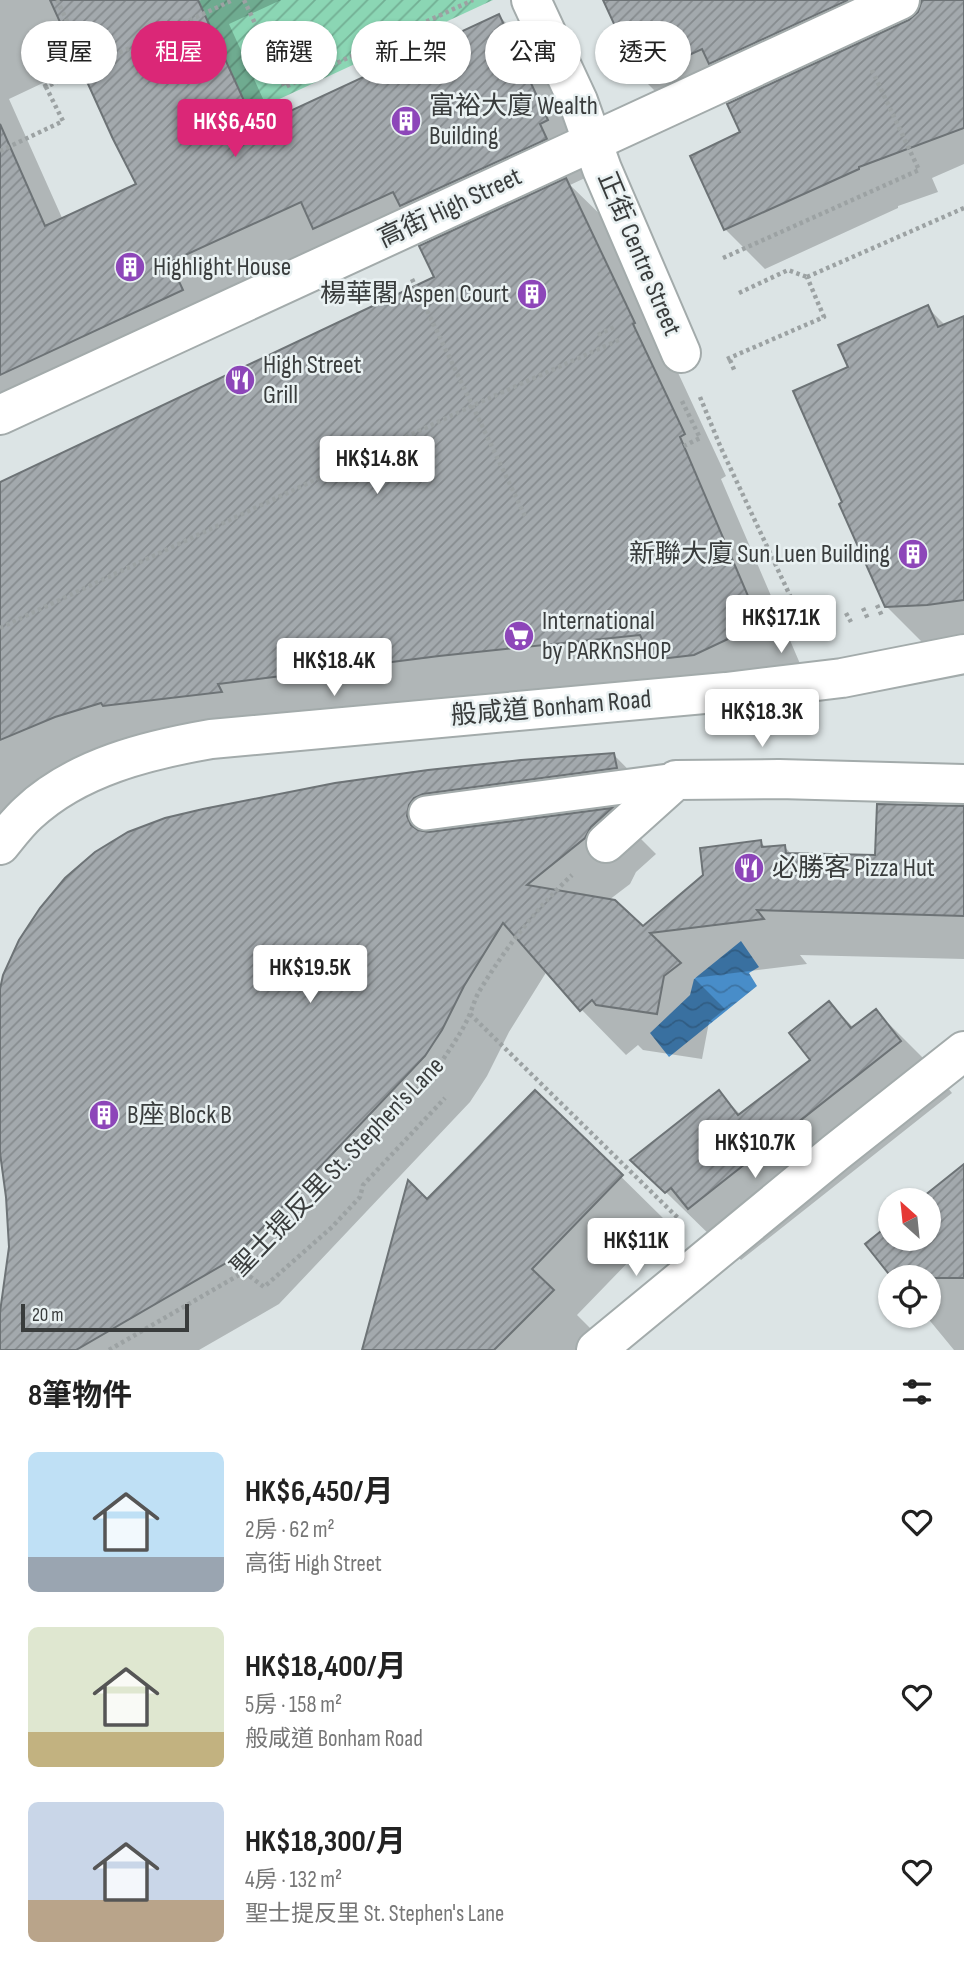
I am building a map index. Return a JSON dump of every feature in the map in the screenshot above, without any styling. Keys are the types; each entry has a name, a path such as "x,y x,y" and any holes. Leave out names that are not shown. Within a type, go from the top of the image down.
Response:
{"street":[{"name":"正街 Centre Street","path":"531,0 578,101 607,181 699,358"},
{"name":"高街 High Street","path":"0,415 900,0"},
{"name":"般咸道 Bonham Road","path":"0,845 29,812 56,792 89,773 164,747 211,739 726,692 842,678 964,654"},
{"path":"606,843 676,780 779,779 964,784"},
{"path":"596,1350 814,1170 964,1051"}],"lane":[{"path":"426,813 676,780"}],"path":[{"path":"0,150 62,121 33,59 76,40 57,0"},
{"path":"46,87 233,0"},
{"path":"244,0 285,87 472,0"},
{"path":"723,258 919,170 866,58"},
{"path":"739,293 788,270 807,277 964,208"},
{"path":"410,275 526,516"},
{"path":"699,358 729,359 824,317 807,277"},
{"path":"0,628 474,405 626,337"},
{"path":"729,359 735,372"},
{"path":"696,388 807,632"},
{"path":"679,394 701,438 684,446"},
{"path":"877,605 882,616"},
{"path":"863,608 867,619"},
{"path":"846,613 851,622"},
{"name":"聖士提反里 St. Stephen's Lane","path":"108,1350 244,1272 438,1067 457,1040 478,994 509,946 544,901"},
{"path":"470,1014 679,1219"},
{"path":"244,1272 264,1287 332,1227 360,1197 363,1185 445,1098"}],"green space":[{"path":"201,0 493,0 448,21 351,21 351,66 337,72 337,21 241,21 241,84 312,84 128,169 89,84 117,84 117,38 131,32 131,84 227,84 227,21 155,21"}],"water":[{"path":"741,941 759,967 749,973 757,986 669,1057 650,1033 690,995 694,979"}],"building":[{"path":"50,0 198,0 208,21 131,21 131,84 227,84 227,64 256,127 351,83 471,84 471,27 499,14 502,21 485,21 485,84 531,84 548,120 540,124 547,139 400,206 393,192 313,229 301,202 170,262 183,290 0,375 0,124 45,226 136,184 88,84 117,84 117,21 60,21"},
{"path":"603,0 848,0 709,64 702,49 691,54 691,21 613,21"},
{"path":"922,0 964,0 964,128 859,167 724,230 690,156 740,132 727,104 909,20 918,12"},
{"path":"566,178 685,434 680,437 760,624 694,655 652,660 640,635 439,656 218,684 222,692 103,706 101,703 55,717 0,740 0,482 434,277 419,246"},
{"path":"928,305 938,327 964,316 964,600 885,607 793,391 848,367 838,345"},
{"path":"614,753 617,768 423,794 414,798 409,805 407,816 411,825 418,830 429,832 612,808 591,827 585,838 527,885 615,900 643,926 703,875 700,848 761,840 762,847 785,845 786,853 875,855 877,804 964,806 964,916 757,910 764,919 650,933 681,963 664,976 657,1014 596,1005 592,1000 580,1011 503,923 425,1056 233,1259 76,1350 0,1350 0,1312 9,1247 0,1153 0,989 3,975 19,940 40,908 65,878 95,852 128,832 165,818 203,809 335,783 428,770"},
{"path":"829,1001 851,1028 876,1009 901,1041 688,1209 671,1188 665,1193 630,1160 719,1090 738,1115 810,1060 789,1033"},
{"path":"535,1090 623,1175 532,1269 554,1290 494,1350 362,1350 408,1180 427,1199"},
{"path":"964,1164 964,1278 941,1278 941,1265 882,1265 865,1244 878,1234 878,1251 942,1251 942,1188 934,1188"}],"place":[{"name":"富裕大廈 Wealth Building","path":"406,121"},
{"name":"Highlight House","path":"130,267"},
{"name":"楊華閣 Aspen Court","path":"532,294"},
{"name":"High Street Grill","path":"240,380"},
{"name":"新聯大廈 Sun Luen Building","path":"913,554"},
{"name":"International by PARKnSHOP","path":"519,636"},
{"name":"必勝客 Pizza Hut","path":"749,868"},
{"name":"B座 Block B","path":"104,1115"}]}
